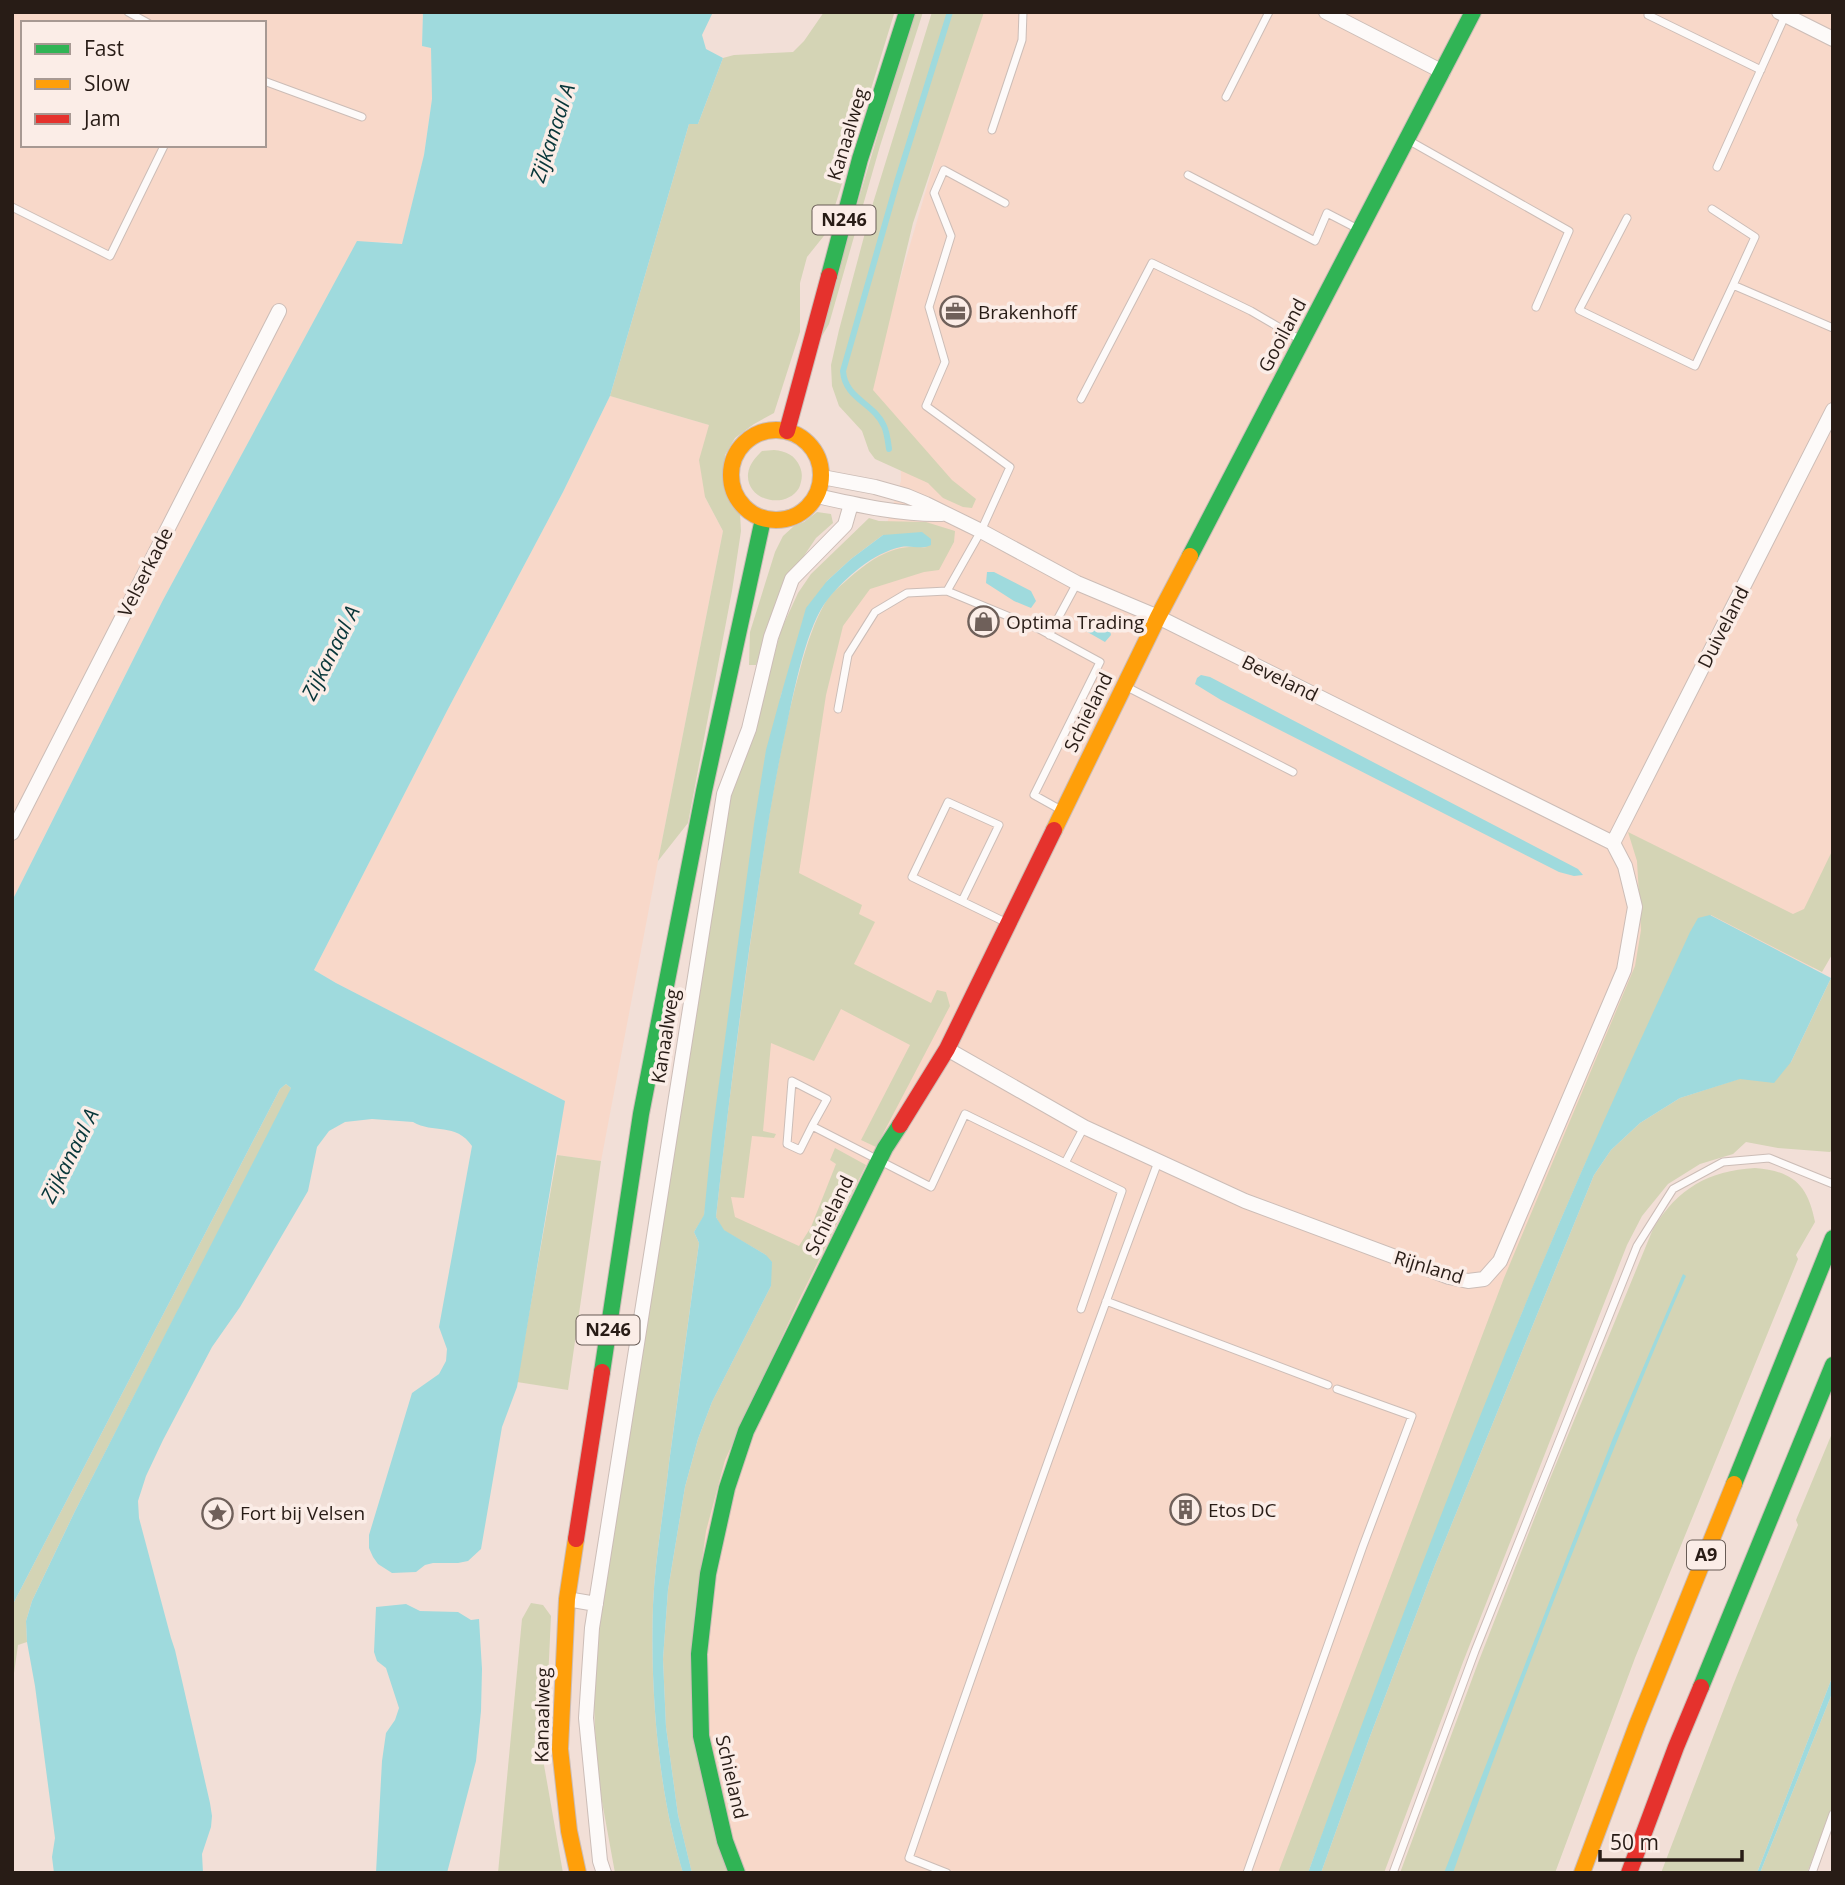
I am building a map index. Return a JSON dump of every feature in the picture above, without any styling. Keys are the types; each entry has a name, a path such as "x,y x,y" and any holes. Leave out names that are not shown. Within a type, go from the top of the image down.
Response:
{"main road":[{"name":"Kanaalweg","path":"787,430 860,159 907,12"},
{"name":"Gooiland","path":"1158,617 1473,12"},
{"path":"787,430 802,437 813,447 820,461 822,477 817,496 807,509 794,517 779,521 763,519 743,507 731,487 732,463 743,443 764,431 787,430"},
{"name":"Kanaalweg","path":"578,1873 569,1831 560,1749 567,1599 641,1114 704,791 763,519"},
{"name":"Schieland","path":"737,1873 725,1841 701,1737 699,1654 708,1574 727,1488 746,1432 885,1148 947,1049 1158,617"},
{"name":"A9","path":"1582,1873 1637,1725 1833,1238"},
{"name":"A9","path":"1629,1873 1676,1747 1833,1365"}],"street":[{"path":"1326,12 1443,72"},
{"path":"1782,14 1833,39"},
{"name":"Velserkade","path":"12,833 278,311"},
{"name":"Duiveland","path":"1614,843 1833,410"},
{"name":"Beveland","path":"822,477 907,496 947,514 1077,583 1158,617 1614,843"},
{"name":"Beveland","path":"817,496 870,508 947,514"},
{"name":"Kanaalweg","path":"604,1873 600,1861 586,1718 592,1628 724,794 749,729 771,637 792,579 845,525 851,504"},
{"name":"Rijnland","path":"947,1049 1084,1127 1245,1201 1449,1277 1468,1281 1484,1279 1500,1261 1624,970 1635,907 1625,866 1614,843"},
{"path":"567,1599 596,1604"}],"lane":[{"path":"128,12 144,21"},
{"path":"992,130 1022,40 1023,12"},
{"path":"1226,97 1269,12"},
{"path":"1649,12 1648,15 1761,70"},
{"path":"1717,167 1761,70 1782,14"},
{"path":"266,82 362,117"},
{"path":"1407,140 1569,231 1536,307"},
{"path":"12,207 110,256 164,147"},
{"path":"947,591 981,531 1010,467 926,407 945,362 929,307 951,236 934,193 944,170 1005,203"},
{"path":"1188,175 1315,241 1327,213 1360,230"},
{"path":"1628,218 1579,310 1695,366 1755,237 1712,209"},
{"path":"1081,399 1152,263 1251,311 1303,341"},
{"path":"1732,285 1833,328"},
{"path":"1049,635 1077,583"},
{"path":"838,709 848,655 875,612 907,593 947,591 1049,635 1100,662 1034,794 1063,812"},
{"path":"1124,686 1293,772"},
{"path":"962,901 999,825 948,802 912,877 1009,924"},
{"path":"792,1082 827,1099 812,1126 800,1150 787,1144 792,1082"},
{"path":"812,1126 930,1187 965,1114 1122,1191 1081,1309"},
{"path":"1065,1163 1084,1127"},
{"path":"1393,1873 1475,1651 1637,1246 1673,1189 1723,1162 1769,1158 1833,1184"},
{"path":"947,1873 909,1858 971,1676 1158,1162"},
{"path":"1106,1301 1328,1385"},
{"path":"1247,1873 1412,1416 1337,1389"},
{"path":"1812,1873 1833,1814"}],"shaded area":[{"path":"12,12 423,12 422,46 431,48 432,99 424,155 402,245 357,242 163,600 12,901"},
{"path":"980,12 1833,12 1833,927 1787,1021 1573,1160 1464,1430 1306,1873 683,1873 678,1859 754,824 883,535 901,481 900,429 868,389"},
{"path":"610,396 709,425 705,497 723,531 601,1161 557,1155 564,1101 314,970 563,492"}],"green space":[{"path":"824,12 894,14 827,232 807,257 800,283 800,332 774,413 735,438 725,455 724,484 740,513 741,531 732,591 688,823 658,861 723,531 705,497 699,460 709,425 610,396 689,124 698,124 723,58 793,52"},
{"path":"914,12 923,12 880,146 829,324 822,336 828,303"},
{"path":"932,12 984,12 913,223 873,390 952,480 976,499 972,508 943,498 928,483 875,459 862,431 839,406 832,386 831,365 839,330 873,203"},
{"path":"774,450 793,457 802,475 799,488 785,499 760,496 753,491 749,483 748,474 755,458 762,451"},
{"path":"817,512 831,514 833,523 816,538 783,587 756,665 749,665 750,632 775,552 783,536"},
{"path":"869,518 879,521 926,522 955,531 954,542 939,570 870,589 843,626 826,695 799,873 862,905 859,914 875,922 854,964 931,1003 937,990 946,992 950,1006 876,1147 861,1140 910,1045 841,1009 814,1061 771,1043 763,1131 776,1134 774,1138 752,1136 744,1198 731,1197 735,1217 799,1246 811,1227 836,1164 830,1160 835,1148 866,1165 798,1302 725,1460 706,1531 694,1618 729,1873 692,1873 678,1815 666,1727 663,1659 668,1590 685,1487 698,1439 712,1402 771,1286 766,1255 723,1230 716,1217 753,921 783,742 802,662 818,617 832,594 883,554 904,548 927,548 883,535 827,581 781,695 704,1216 694,1232 699,1243 654,1587 652,1637 658,1740 667,1809 683,1873 615,1873 597,1774 595,1647 729,799 752,740 781,630 798,593 811,574"},
{"path":"1628,832 1793,914 1804,909 1833,849 1833,953 1822,972 1711,915 1585,1164 1559,1224 1412,1592 1308,1873 1278,1873 1504,1278 1635,966 1641,930 1637,861"},
{"path":"1833,974 1833,1149 1830,1152 1778,1148 1746,1142 1733,1154 1700,1164 1668,1184 1642,1216 1627,1245 1463,1662 1384,1873 1321,1873 1435,1565 1594,1175 1611,1150 1640,1123 1680,1098 1791,1062"},
{"path":"286,1084 291,1088 289,1094 75,1511 32,1601 26,1621 27,1642 18,1645 12,1687 12,1606 280,1089"},
{"path":"557,1155 601,1161 568,1390 517,1382"},
{"path":"1755,1168 1779,1172 1797,1182 1808,1198 1815,1222 1796,1255 1798,1259 1635,1658 1555,1873 1400,1873 1547,1486 1653,1229 1673,1203 1696,1184 1723,1173"},
{"path":"1833,1431 1833,1675 1757,1873 1661,1873 1798,1525 1796,1520"},
{"path":"531,1603 543,1605 551,1616 544,1765 563,1873 498,1873 522,1619"},
{"path":"1833,1691 1833,1807 1807,1873 1760,1873"}],"water":[{"name":"Zijkanaal A","path":"423,12 713,12 702,35 706,49 723,58 698,124 689,124 610,396 563,492 314,970 565,1101 517,1387 502,1427 481,1549 468,1561 433,1563 416,1572 392,1573 378,1564 369,1548 369,1535 412,1393 439,1374 446,1361 447,1349 439,1327 472,1146 452,1131 413,1122 372,1119 345,1122 329,1131 317,1147 308,1191 240,1307 212,1347 163,1440 138,1501 139,1518 175,1650 210,1803 211,1827 202,1854 203,1873 54,1873 52,1857 55,1838 27,1642 26,1621 32,1601 75,1511 291,1088 286,1084 280,1089 12,1606 12,901 163,600 357,241 402,244 424,155 432,99 431,48 422,46"},
{"path":"922,532 931,539 931,545 901,547 870,560 843,582 820,610 802,658 776,778 745,978 716,1217 724,1230 766,1255 772,1262 771,1286 712,1402 698,1439 685,1487 668,1590 663,1659 666,1727 678,1815 692,1873 683,1873 667,1809 658,1740 652,1637 654,1587 699,1243 694,1232 704,1215 712,1135 766,750 806,608 827,581 883,535"},
{"path":"987,572 994,572 1031,591 1036,601 1031,608 1014,601 986,583"},
{"path":"1089,624 1110,630 1111,635 1105,642 1084,630 1083,627"},
{"path":"1201,675 1210,677 1578,869 1583,875 1574,876 1559,872 1221,700 1195,684"},
{"path":"1710,915 1831,978 1791,1062 1774,1083 1740,1079 1680,1098 1640,1123 1611,1150 1594,1175 1435,1565 1321,1873 1308,1873 1428,1548 1558,1226 1690,932 1698,918"},
{"path":"1683,1274 1686,1276 1539,1638 1453,1873 1444,1873 1613,1438"},
{"path":"406,1604 420,1611 458,1612 471,1620 479,1619 482,1669 476,1761 447,1873 376,1873 382,1761 386,1733 399,1708 386,1668 377,1661 374,1652 376,1607"},
{"path":"1833,1675 1833,1691 1760,1873 1757,1873"}],"waterway":[{"path":"889,449 884,426 874,412 854,395 843,371 897,182 950,12"}],"traffic: fast":[{"path":"829,276 860,159 907,12"},
{"path":"1190,556 1473,12"},
{"path":"602,1372 641,1114 704,791 763,519"},
{"path":"737,1873 725,1841 701,1736 699,1654 708,1574 727,1488 746,1431 885,1148 900,1125"},
{"path":"1734,1484 1833,1238"},
{"path":"1701,1687 1833,1365"}],"traffic: slow":[{"path":"776,430 793,433 808,443 818,458 821,475 818,492 808,507 793,517 776,520 759,517 744,507 734,492 731,475 734,458 744,443 759,433 776,430"},
{"path":"1054,830 1190,556"},
{"path":"1582,1873 1637,1725 1734,1484"},
{"path":"576,1539 567,1599 560,1749 569,1831 578,1873"}],"traffic: jam":[{"path":"787,431 829,276"},
{"path":"900,1125 947,1049 1054,830"},
{"path":"576,1539 602,1372"},
{"path":"1629,1873 1701,1687"}],"place":[{"name":"Brakenhoff","path":"955,312"},
{"name":"Optima Trading","path":"983,622"},
{"name":"Etos DC","path":"1185,1510"},
{"name":"Fort bij Velsen","path":"217,1513"}]}
